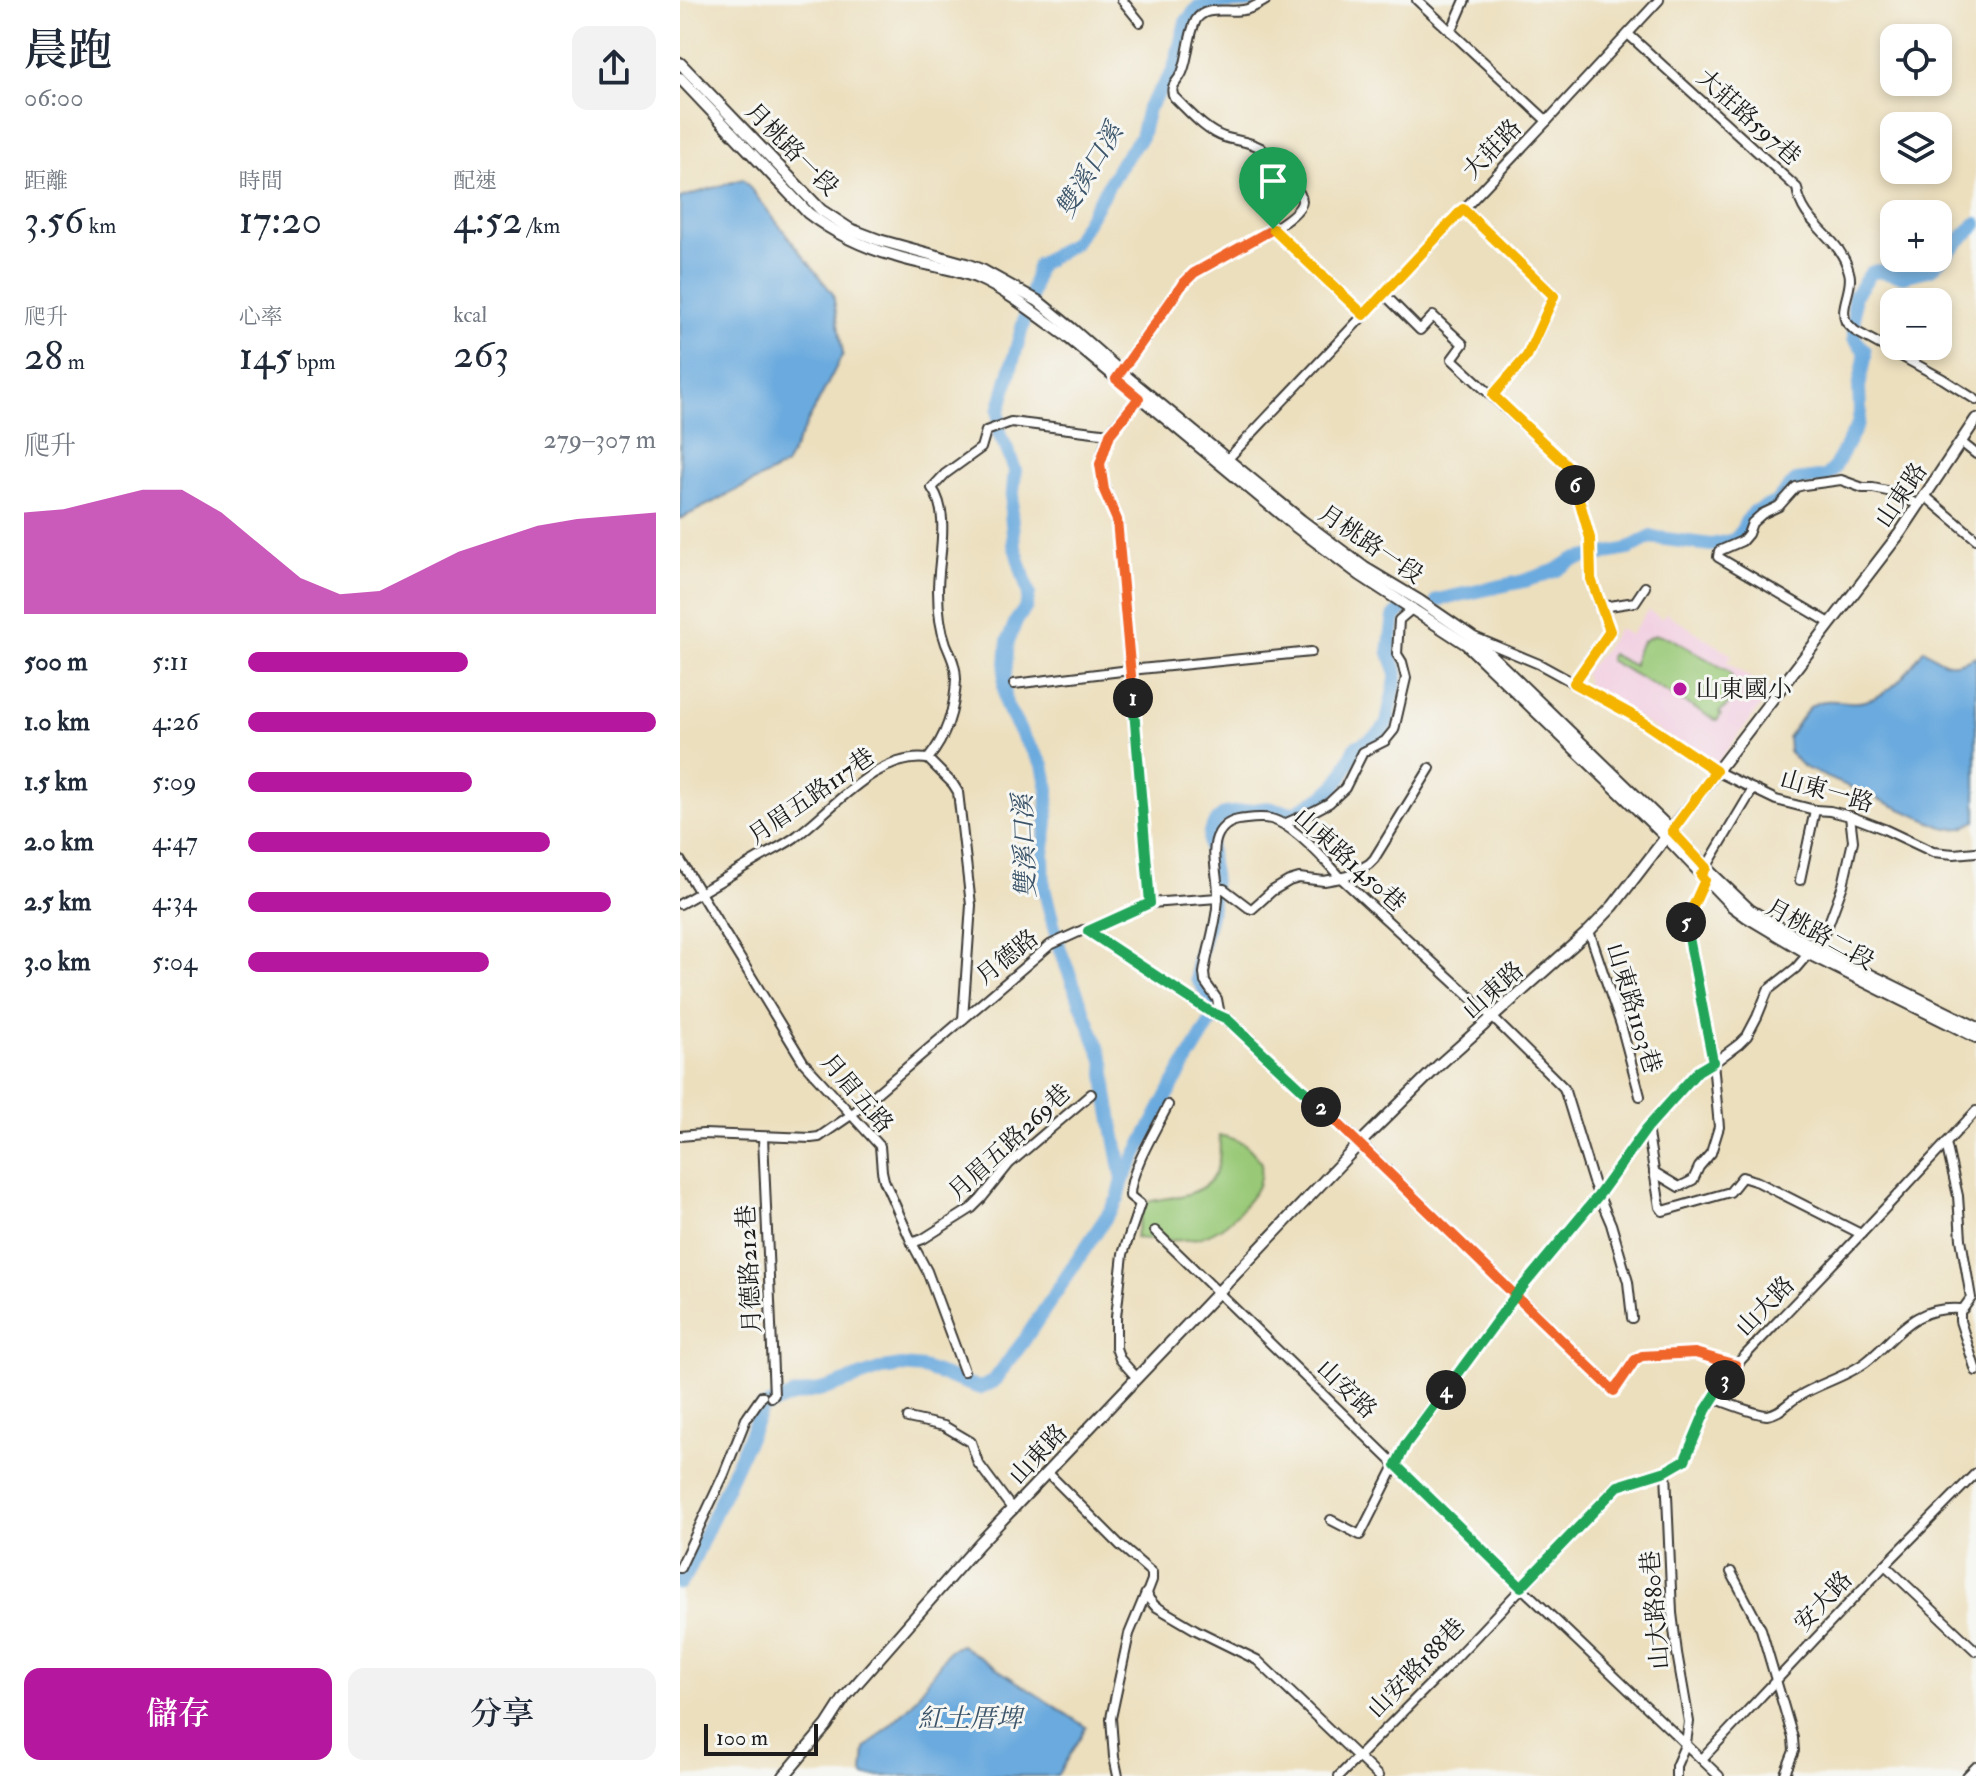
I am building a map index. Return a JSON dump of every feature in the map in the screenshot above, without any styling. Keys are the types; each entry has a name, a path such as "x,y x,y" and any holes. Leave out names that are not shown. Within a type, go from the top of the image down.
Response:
{"street":[{"path":"1122,0 1140,22"},
{"path":"1118,376 1182,285 1194,273 1273,229 1301,206 1298,191 1261,148 1209,130 1171,92 1184,69 1191,34 1199,16 1206,11 1251,9 1266,0"},
{"path":"1417,0 1547,121"},
{"path":"1451,32 1465,0"},
{"name":"大莊路","path":"1224,462 1659,0"},
{"name":"大莊路597巷","path":"1628,34 1797,188 1807,216 1827,235 1849,270 1851,282 1845,310 1846,322 1853,329 1976,400"},
{"name":"月桃路一段","path":"680,63 684,80 808,213 827,227 895,257 980,279 1022,298"},
{"name":"月桃路一段","path":"684,80 821,210 850,229 879,240 984,271 1071,328 1139,398 1224,462"},
{"path":"1463,209 1554,296 1527,356 1493,395"},
{"path":"1273,229 1364,315"},
{"path":"923,251 928,264"},
{"path":"1384,294 1420,330 1433,316 1463,344 1452,359 1571,469 1590,538 1591,579 1610,631 1574,683"},
{"name":"月桃路一段","path":"1118,376 1360,575 1468,640"},
{"path":"1139,398 1110,434 1100,464 1104,490 1117,520 1150,903"},
{"name":"山東路","path":"784,1776 827,1725 845,1697 979,1544 1360,1143 1439,1065 1613,906 1900,533 1976,419"},
{"path":"963,1019 971,905 960,806 953,784 928,759 939,745 949,723 956,679 939,608 942,508 932,488 945,474 981,448 986,431 1011,422 1110,434"},
{"path":"1961,442 1976,454"},
{"path":"1830,623 1718,557 1719,551 1742,541 1752,523 1779,506 1796,487 1841,480 1863,488 1892,492 1922,501 1976,539"},
{"name":"月桃路一段","path":"1298,523 1420,601 1468,640 1669,834"},
{"path":"1599,605 1635,602 1645,587"},
{"path":"1284,824 1329,803 1345,788 1363,752 1385,741 1394,730 1406,678 1397,654 1399,620 1413,608"},
{"name":"山東一路","path":"1468,640 1539,664 1634,716 1716,771 1776,800 1850,816 1933,852 1975,854"},
{"path":"1014,684 1311,652"},
{"name":"月眉五路117巷","path":"680,904 797,836 853,788 878,772 904,760 928,759"},
{"path":"1218,894 1224,889 1252,909 1272,891 1299,878 1324,881 1350,875 1374,859 1430,768"},
{"path":"1654,1172 1679,1187 1693,1180 1711,1153 1719,1127 1713,1062 1686,920 1704,874 1753,789"},
{"path":"1800,880 1815,810"},
{"path":"1331,1520 1360,1535 1406,1444 1515,1296 1598,1196 1647,1128 1698,1071 1729,1052 1747,1036 1768,990 1785,978 1812,950 1827,928 1843,885 1853,841 1850,816"},
{"name":"山東路1450巷","path":"1220,1015 1217,999 1205,982 1204,973 1218,911 1215,846 1218,834 1234,821 1262,817 1274,819 1325,860 1564,1088 1598,1196 1611,1224 1628,1282 1632,1318"},
{"name":"月桃路二段","path":"1669,834 1732,906 1747,917 1976,1037"},
{"name":"月眉五路","path":"680,860 804,1063 880,1146 884,1180 927,1271 964,1371"},
{"name":"月德路","path":"680,1136 819,1137 851,1115 1050,945 1150,903 1218,894"},
{"path":"1088,931 1209,1011 1220,1015 1360,1143 1614,1391 1635,1360 1642,1356 1695,1353 1736,1365"},
{"name":"山東路1103巷","path":"1589,931 1621,1025 1640,1096"},
{"name":"月桃路二段","path":"1812,950 1976,1027"},
{"name":"月眉五路269巷","path":"912,1243 972,1208 1009,1164 1091,1094"},
{"path":"1137,1378 1120,1359 1116,1348 1118,1292 1123,1254 1140,1204 1130,1196 1130,1189 1140,1161 1168,1105"},
{"name":"山大路","path":"1521,1587 1618,1486 1666,1471 1685,1460 1706,1410 1736,1365 1976,1111"},
{"path":"1647,1128 1663,1211 1730,1192 1742,1177 1758,1182 1861,1234"},
{"name":"月德路212巷","path":"680,1568 746,1419 767,1397 774,1395 763,1137"},
{"path":"1713,1398 1766,1415 1779,1411 1799,1395 1865,1363 1911,1320 1944,1309 1963,1309 1971,1298 1961,1239 1958,1196 1946,1143"},
{"name":"山安路","path":"1155,1231 1719,1776"},
{"path":"1960,1309 1960,1321 1976,1371"},
{"path":"908,1418 944,1426 971,1442 978,1463 1013,1510"},
{"name":"山大路80巷","path":"1666,1471 1672,1613 1689,1722 1676,1776"},
{"path":"1048,1473 1152,1573 1152,1580 1129,1634 1111,1718 1118,1776"},
{"name":"安大路","path":"1702,1759 1976,1473"},
{"path":"1885,1565 1976,1651"},
{"path":"1731,1572 1761,1629 1793,1738 1794,1751 1784,1776"},
{"name":"山安路188巷","path":"1339,1776 1521,1587"},
{"path":"1147,1593 1155,1606 1257,1660 1378,1776"},
{"path":"1967,1776 1976,1767"}],"shaded area":[{"name":"山東國小","path":"1648,610 1662,619 1666,613 1732,655 1727,662 1771,692 1715,766 1588,687 1584,673 1618,628 1630,635"}],"green space":[{"path":"1656,635 1670,638 1728,671 1734,682 1734,693 1719,712 1717,721 1609,660 1611,654 1634,666 1639,646"},
{"path":"1219,1135 1244,1143 1262,1163 1257,1187 1243,1207 1219,1229 1194,1239 1135,1238 1144,1204 1189,1194 1213,1177 1219,1159"}],"water":[{"path":"743,179 833,294 843,354 785,466 680,519 680,198"},
{"path":"1924,649 1949,663 1976,656 1976,821 1963,828 1947,829 1803,767 1789,752 1788,737 1810,707 1823,701 1858,702 1875,698 1899,681"},
{"name":"紅土厝埤","path":"961,1645 1086,1727 1057,1776 865,1776 865,1749 911,1705 949,1650"}],"waterway":[{"name":"雙溪口溪","path":"680,1583 688,1572 762,1408 792,1396 902,1366 923,1368 980,1388 993,1382 1118,1199 1123,1180 1104,1062 1060,950 1044,888 1048,789 1043,765 1006,705 1004,686 1008,641 1026,607 1029,594 1014,544 1011,513 1015,470 999,434 999,411 1038,265 1074,243 1122,162 1141,137 1148,108 1173,72 1186,22 1198,7 1252,0"},
{"path":"1437,600 1524,581 1557,570 1572,560 1628,549 1650,537 1711,545 1734,540 1754,512 1775,503 1796,481 1826,477 1858,424 1860,412 1859,387 1865,351 1854,338 1854,297 1871,273 1877,271 1904,276 1931,269 1976,224"},
{"path":"1123,1180 1174,1083 1213,1018 1213,1001 1197,979 1197,964 1211,911 1210,832 1216,821 1225,814 1268,808 1294,813 1323,797 1335,786 1356,747 1381,732 1387,723 1396,680 1396,670 1389,652 1394,617 1403,608"}],"place":[{"name":"山東國小","path":"1680,689"}],"route":[{"path":"1273,229 1194,273 1182,285 1116,379 1139,398 1110,434 1100,464 1104,490 1117,520 1150,903 1088,931 1209,1011 1227,1019 1360,1143 1515,1296 1614,1391 1635,1360 1642,1356 1695,1353 1736,1365 1706,1410 1685,1460 1666,1471 1618,1486 1521,1587 1396,1465 1406,1444 1515,1296 1598,1196 1647,1128 1698,1071 1713,1062 1686,920 1705,880 1701,875 1706,868 1672,831 1716,771 1634,716 1574,683 1610,631 1591,579 1590,538 1571,469 1493,395 1527,356 1554,296 1463,209 1364,315 1273,229"}]}
